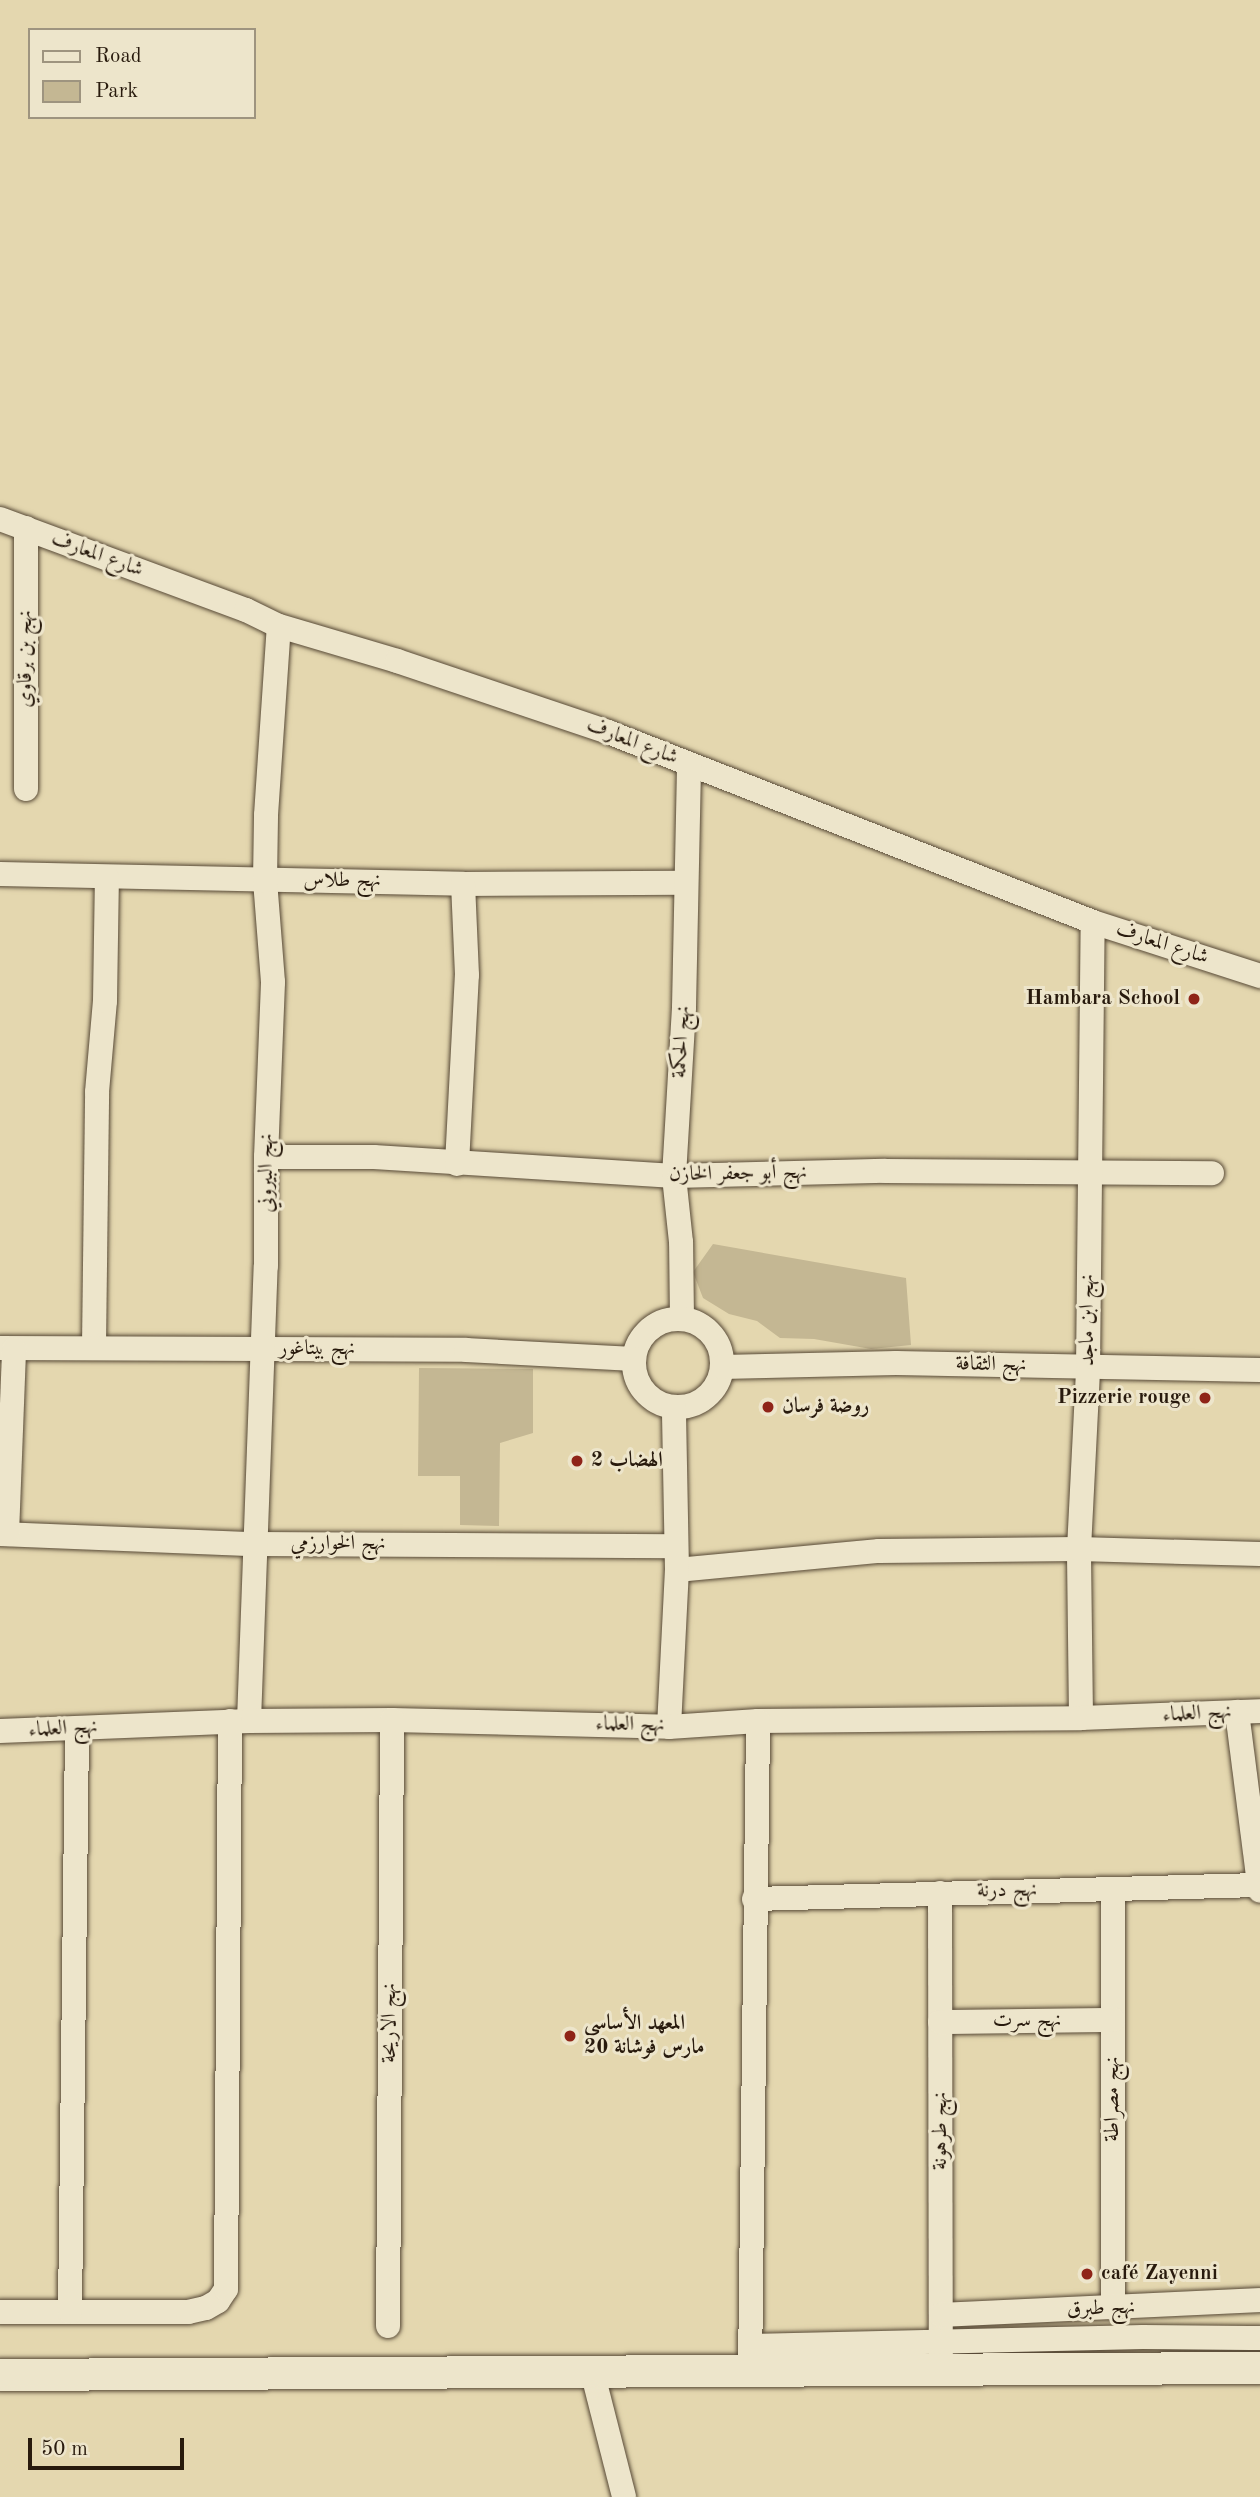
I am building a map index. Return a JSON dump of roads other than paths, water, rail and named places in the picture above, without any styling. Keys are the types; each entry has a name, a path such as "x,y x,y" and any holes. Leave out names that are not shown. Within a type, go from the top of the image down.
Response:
{"street":[{"name":"شارع المعارف","path":"0,519 246,610 279,626 410,665 608,732 1093,922 1260,976"},
{"name":"نهج بن برقاوي","path":"26,528 26,789"},
{"name":"نهج البيروني","path":"0,2312 188,2312 206,2308 218,2301 226,2289 239,1721 254,1544 266,1266 266,1157 273,982 265,881 271,729 279,626"},
{"name":"نهج الحكمة","path":"682,1319 681,1242 674,1176 684,1007 690,764"},
{"name":"نهج طلاس","path":"0,874 463,884 685,883"},
{"path":"94,1347 97,1092 104,1001 107,877"},
{"path":"457,1164 467,975 463,884"},
{"name":"نهج ابن ماجد","path":"1081,1718 1079,1549 1088,1369 1093,922"},
{"name":"نهج أبو جعفر الخازن","path":"266,1157 374,1157 674,1176 885,1171 1212,1172"},
{"path":"682,1319 698,1324 712,1335 720,1350 722,1367 717,1384 706,1397 691,1405 674,1407 657,1402 644,1391 636,1376 634,1359 639,1343 649,1329 664,1321 682,1319"},
{"name":"نهج بيتاغور","path":"7,1349 94,1347 466,1350 634,1359"},
{"path":"4,1534 7,1349"},
{"name":"نهج الثقافة","path":"722,1367 896,1363 1088,1369 1260,1370"},
{"path":"669,1727 676,1558 674,1407"},
{"name":"نهج الخوارزمي","path":"4,1534 676,1558 878,1551 1079,1549 1260,1554"},
{"path":"1249,1712 1260,1891"},
{"name":"نهج العلماء","path":"0,1731 239,1721 392,1720 669,1727 758,1721 1081,1718 1249,1712"},
{"name":"نهج الاريحة","path":"388,2326 392,1720"},
{"path":"750,2358 758,1721"},
{"path":"70,2312 77,1728"},
{"name":"نهج درنة","path":"754,1899 1259,1885"},
{"name":"نهج مصراطة","path":"1113,1889 1114,2308"},
{"name":"نهج طرهونة","path":"940,1893 941,2355"},
{"name":"نهج سرت","path":"940,2022 1113,2020"},
{"name":"نهج طبرق","path":"941,2315 1260,2300"},
{"path":"0,2375 592,2371 750,2358 941,2355 1260,2338"},
{"path":"941,2355 1260,2368"},
{"path":"592,2371 624,2497"}],"place":[{"name":"Hambara School","path":"1194,999"},
{"name":"Pizzerie rouge","path":"1205,1398"},
{"name":"روضة فرسان","path":"768,1407"},
{"name":"الهضاب 2","path":"577,1461"},
{"name":"المعهد الأساسي 20 مارس فوشانة","path":"570,2036"},
{"name":"café Zayenni","path":"1087,2274"}]}
